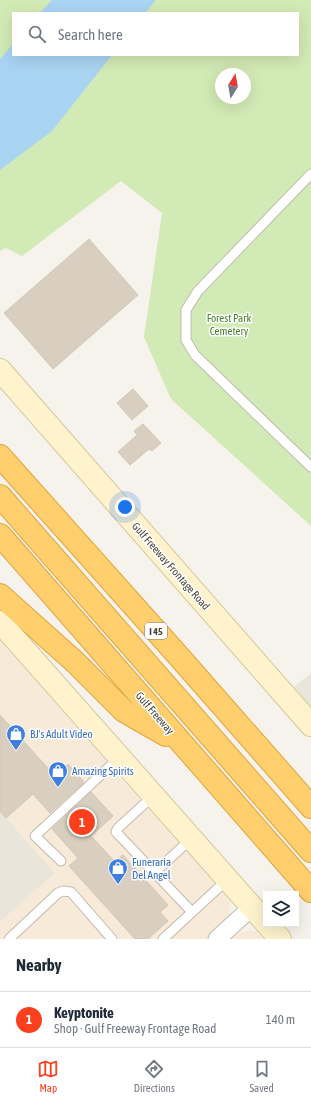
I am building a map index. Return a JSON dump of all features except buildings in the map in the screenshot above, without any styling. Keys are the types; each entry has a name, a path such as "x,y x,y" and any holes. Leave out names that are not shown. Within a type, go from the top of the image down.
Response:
{"highway":[{"name":"I 45","path":"0,456 311,807"},
{"path":"0,496 311,851"},
{"name":"Gulf Freeway","path":"0,535 311,891"},
{"path":"0,595 75,662 124,711 180,742"}],"main road":[{"name":"Gulf Freeway Frontage Road","path":"0,370 311,725"},
{"path":"0,622 280,939"}],"street":[{"path":"217,939 262,918"}],"lane":[{"path":"311,174 198,291 186,310 186,340 195,355 311,467"},
{"path":"61,861 36,836 120,757"},
{"path":"154,796 118,828 116,832 192,912"},
{"path":"154,873 192,838"},
{"path":"163,939 228,879"},
{"path":"9,939 58,893 63,891 71,892 112,939"}],"shaded area":[{"path":"0,640 125,783 225,893 230,902 229,915 225,923 208,939 0,939 0,922 55,873 0,811"},
{"path":"311,673 311,707 294,687"},
{"path":"0,811 55,873 0,922"},
{"path":"250,930 256,932 262,939 229,939 237,934"}],"green space":[{"name":"Forest Park Cemetery","path":"0,0 311,0 311,526 171,399 144,337 162,213 121,181 22,256 6,248 0,251"}],"water":[{"path":"52,0 156,0 146,12 41,12"},
{"path":"12,45 12,56 111,56 52,131 0,170 0,59"}],"place":[{"name":"BJ's Adult Video","path":"16,751"},
{"name":"Amazing Spirits","path":"58,788"},
{"name":"Keyptonite","path":"82,822"},
{"name":"Funeraria Del Angel","path":"118,885"}]}
